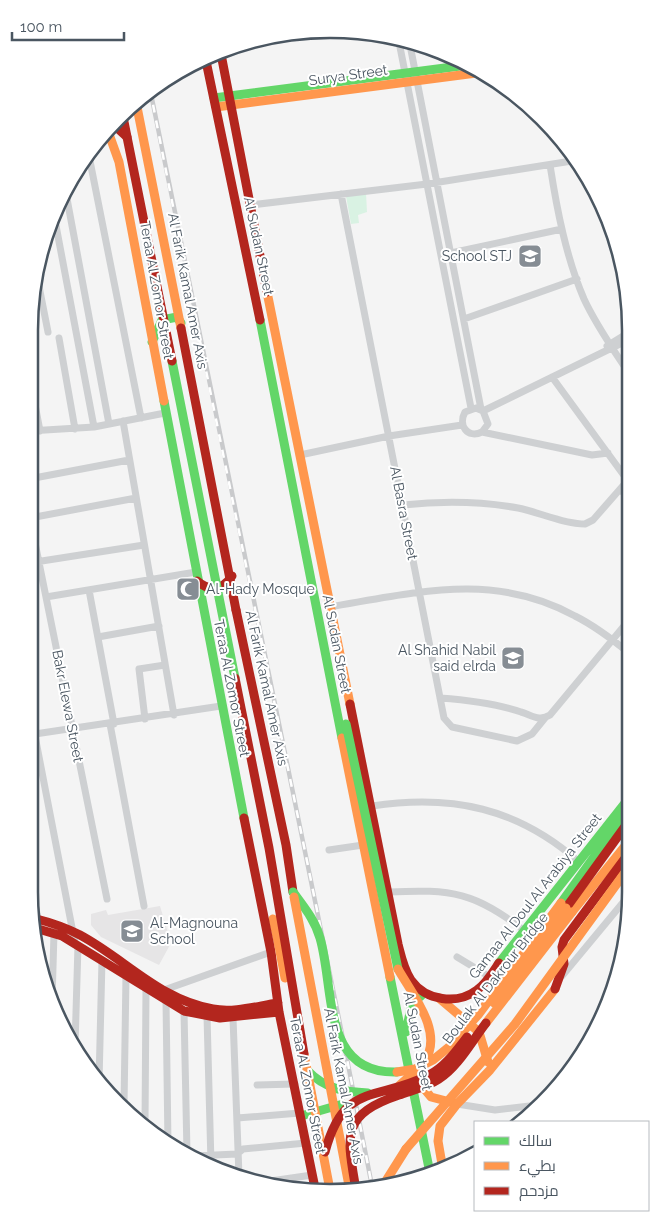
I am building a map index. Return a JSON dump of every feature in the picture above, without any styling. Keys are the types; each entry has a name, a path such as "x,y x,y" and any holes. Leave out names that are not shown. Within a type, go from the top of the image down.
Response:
{"main road":[{"name":"Al Sudan Street","path":"222,58 329,607 372,806 401,955 410,977 416,986 426,993"},
{"name":"Al Sudan Street","path":"207,65 288,457 333,694 429,1166"},
{"name":"Surya Street","path":"215,102 411,76 457,67"},
{"name":"Surya Street","path":"411,76 468,73"},
{"name":"Al Farik Kamal Amer Axis","path":"137,110 236,610 286,845 293,892 348,1183"},
{"path":"124,122 269,848 328,1184"},
{"path":"117,129 127,137"},
{"path":"116,131 119,162"},
{"name":"Teraa Al Zomor Street","path":"110,137 119,162 196,577 314,1183"},
{"path":"140,274 148,283 164,288 168,284 174,268"},
{"path":"152,343 158,325 168,316 177,318 187,331"},
{"path":"288,457 300,455"},
{"path":"196,577 208,588 217,588 225,585 233,575"},
{"path":"202,604 213,597 221,596 230,598 239,606"},
{"path":"333,694 341,706 346,724 397,967 431,1029 430,1047 425,1060 399,1086"},
{"name":"Gamaa Al Doul Al Arabiya Street","path":"426,993 439,998 453,1000 467,997 479,990 622,807"},
{"path":"293,892 312,918 318,932 335,1022 342,1043 350,1055 363,1066 388,1073 401,1072 420,1066 455,1043 566,908 622,819"},
{"name":"Boulak Al Dakrour Bridge","path":"355,1182 349,1138 356,1118 370,1105 429,1086 448,1072 622,831"},
{"name":"Boulak Al Dakrour Bridge","path":"328,1184 324,1154 331,1128 344,1110 368,1094 430,1075 450,1058 566,908 622,848"},
{"path":"442,1161 438,1131 457,1104 490,1070 550,996 562,976 564,940 622,864"},
{"path":"388,1178 406,1149 515,1024 622,879"},
{"path":"273,919 302,1053 308,1070 326,1086 342,1091 368,1094"},
{"path":"39,923 73,930 187,1003 215,1010 279,1007"},
{"path":"39,925 76,944 184,1011 207,1016 233,1018 279,1007"},
{"path":"395,998 409,998 416,986"},
{"path":"405,1042 406,1023 412,1004 426,993"},
{"path":"439,998 479,1032 490,1070"},
{"path":"409,1063 419,1083 431,1097 457,1104"},
{"path":"301,1115 343,1104"}],"street":[{"path":"400,46 411,76 436,182 482,410 488,424 482,432"},
{"path":"410,49 411,76 427,184 471,408"},
{"path":"250,205 427,184 568,162"},
{"path":"90,163 141,418"},
{"path":"550,165 562,229 577,279 585,300 622,363"},
{"name":"Al Basra Street","path":"341,194 444,718 452,727 513,741 528,737 550,715 622,629"},
{"path":"68,200 109,424"},
{"path":"56,227 94,427"},
{"path":"451,253 562,229"},
{"path":"464,319 577,279"},
{"path":"40,291 48,332"},
{"path":"59,338 75,429"},
{"path":"611,347 622,338"},
{"path":"608,453 592,454 482,432 478,434 468,432 462,425 462,418 465,412 471,408 482,410 622,342"},
{"path":"552,377 622,472"},
{"path":"38,420 40,431 75,429 165,413"},
{"path":"122,421 174,715"},
{"path":"300,455 390,436 462,425"},
{"path":"38,476 129,460"},
{"path":"403,504 441,502 490,504 519,508 584,524 593,520 622,488"},
{"path":"38,514 136,498"},
{"path":"39,562 144,545"},
{"name":"Bakr Elewa Street","path":"38,557 107,899"},
{"path":"46,597 151,580 196,577"},
{"path":"329,607 420,592 465,588 510,592 533,598 568,612 622,647"},
{"path":"89,590 144,906"},
{"path":"98,636 159,626"},
{"path":"145,719 139,669 166,665"},
{"path":"440,698 488,704 521,712 539,719 545,718"},
{"path":"38,734 174,715 221,706"},
{"path":"38,749 76,944 75,1034"},
{"path":"372,806 426,802 460,804 493,811 534,828 559,845 579,862"},
{"path":"329,850 363,844"},
{"path":"389,892 433,890 457,893 488,905 526,932"},
{"path":"562,976 621,906"},
{"path":"53,984 54,933"},
{"path":"164,990 270,952"},
{"path":"457,957 490,977"},
{"path":"99,1071 102,960"},
{"path":"124,1099 126,975"},
{"path":"145,1117 146,988"},
{"path":"166,1001 168,1135"},
{"path":"184,1011 187,1146"},
{"path":"207,1016 210,1155"},
{"path":"233,1018 239,1169"},
{"path":"257,1085 283,1087 295,1084"},
{"path":"457,1104 495,1110 527,1106"},
{"path":"237,1118 301,1115"},
{"path":"205,1155 238,1154 243,1149 306,1143"},
{"path":"281,1179 312,1175"}],"shaded area":[{"name":"Al-Magnouna School","path":"160,906 171,943 159,965 101,937 91,925 91,914 106,910 108,915"}],"green space":[{"path":"366,193 367,212 358,215 359,223 351,224 346,196"}],"railway":[{"path":"152,98 371,1181"}],"traffic: fast":[{"path":"214,98 456,67"},
{"path":"152,342 162,320 177,317 181,323"},
{"path":"260,320 342,738"},
{"path":"172,361 235,678"},
{"path":"164,401 244,818"},
{"path":"346,724 398,969"},
{"path":"499,963 622,807"},
{"path":"561,903 622,818"},
{"path":"293,892 309,914 318,931 331,1003 343,1044 355,1059 372,1069 397,1072"},
{"path":"390,977 429,1166"},
{"path":"406,1032 412,1003 421,996"},
{"path":"308,1071 328,1086 351,1092 368,1093"},
{"path":"301,1116 343,1104"}],"traffic: slow":[{"path":"216,107 470,74"},
{"path":"138,110 181,328"},
{"path":"110,137 119,162 164,401"},
{"path":"267,292 350,704"},
{"path":"342,738 390,977"},
{"path":"572,912 622,850"},
{"path":"406,1149 515,1024 622,877"},
{"path":"294,897 348,1183"},
{"path":"397,1072 415,1069 433,1060 449,1047 478,1015 561,903"},
{"path":"494,1003 566,908"},
{"path":"486,1023 572,912"},
{"path":"273,919 279,946"},
{"path":"279,946 285,978"},
{"path":"398,969 424,1014 429,1026 431,1039 429,1051 424,1062 399,1086"},
{"path":"441,1161 438,1141 440,1126 457,1104 490,1070 555,989"},
{"path":"439,998 479,1032 488,1062"},
{"path":"304,1054 329,1184"},
{"path":"417,1080 431,1097 454,1103"},
{"path":"388,1178 406,1149"}],"traffic: jam":[{"path":"222,58 267,292"},
{"path":"207,65 260,320"},
{"path":"124,122 172,361"},
{"path":"118,129 127,137"},
{"path":"181,328 236,610"},
{"path":"197,581 207,587 216,588 220,587 232,576"},
{"path":"236,610 286,845 293,892"},
{"path":"235,678 269,848 304,1054"},
{"path":"350,704 398,944 403,963 411,980 425,993 433,996 451,999 460,998 469,995 480,987 499,963"},
{"path":"244,818 271,952 279,1012 314,1183"},
{"path":"566,908 622,831"},
{"path":"555,989 564,964 562,947 564,940 622,862"},
{"path":"39,920 80,935 159,988 194,1004 213,1009 229,1010 278,1003"},
{"path":"40,929 62,936 184,1011 220,1018 279,1012"},
{"path":"355,1182 350,1141 352,1130 357,1120 366,1111 380,1103 430,1084 446,1074 459,1061 486,1023"},
{"path":"325,1152 333,1129 342,1114 352,1104 364,1097 410,1083 435,1072 467,1037"}],"place":[{"name":"School STJ","path":"530,256"},
{"name":"Al-Hady Mosque","path":"188,589"},
{"name":"Al Shahid Nabil said elrda","path":"513,658"},
{"name":"Al-Magnouna School","path":"132,931"}]}
